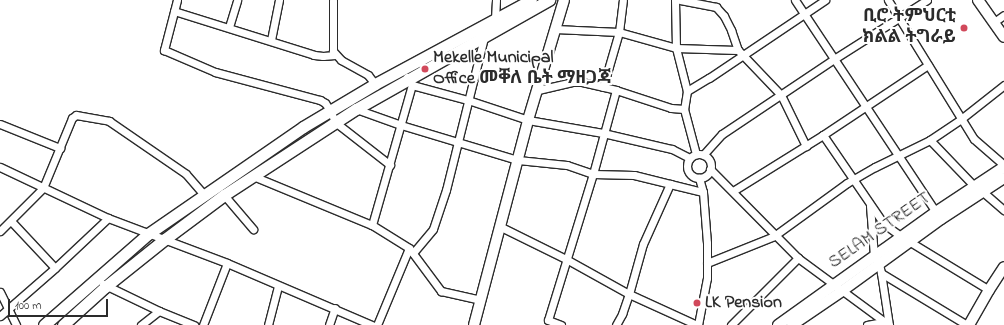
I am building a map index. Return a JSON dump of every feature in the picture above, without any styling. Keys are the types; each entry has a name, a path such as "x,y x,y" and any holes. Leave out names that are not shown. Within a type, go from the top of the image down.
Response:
{"main road":[{"path":"63,325 105,287 165,239 224,195 335,122 407,78 495,19 531,0"},
{"path":"44,325 148,234 330,110 375,84 407,78 484,38 549,0"}],"street":[{"path":"177,0 164,50 215,72 313,97 325,103 335,122 390,165"},
{"path":"229,27 237,0"},
{"path":"271,40 279,0"},
{"path":"333,0 332,47 335,55"},
{"path":"495,19 496,0"},
{"path":"474,325 528,120 564,0"},
{"path":"602,87 619,32 623,0"},
{"path":"675,0 676,48 687,91 684,110 696,156"},
{"path":"680,0 716,7 724,16 741,52 781,95 806,146"},
{"path":"795,0 938,215"},
{"path":"687,91 741,52 825,0"},
{"path":"888,0 974,139 1004,166"},
{"path":"710,169 706,175 699,178 693,176 687,170 687,163 722,134 834,59 927,0"},
{"path":"978,0 1004,37"},
{"path":"174,11 314,54 324,56 335,55 368,74 375,84"},
{"path":"994,22 1004,15"},
{"path":"555,29 619,32 676,48 741,52"},
{"path":"377,325 411,251 433,229 446,190 484,38"},
{"path":"733,191 806,146 928,65"},
{"path":"372,225 401,125 407,78 528,120 603,133 672,149 709,161 710,169 733,191 774,236 798,258 887,324"},
{"path":"538,90 572,82 582,82 616,90 670,108 684,110"},
{"path":"707,263 774,236 847,183 898,155 930,140 961,119 1004,85"},
{"path":"560,325 548,320 593,174 616,90"},
{"path":"356,109 401,125 518,160 567,165 593,174 634,175 703,192"},
{"path":"0,231 43,188 72,118 76,115 109,121 186,174 204,195"},
{"path":"0,124 60,148"},
{"path":"823,135 870,206 884,224 906,240 988,290"},
{"path":"930,140 979,190 1004,210"},
{"name":"SELAM STREET","path":"979,190 1004,166"},
{"path":"0,167 108,218 227,264 335,308 372,325"},
{"path":"253,176 372,225 411,251 441,290 481,300"},
{"path":"501,227 566,259 629,294 698,325 707,278 703,192 699,178"},
{"name":"SELAM STREET","path":"792,325 878,264 938,215 979,190 1004,178"},
{"path":"616,325 622,314 629,294 642,244 670,184"},
{"path":"224,195 253,229"},
{"path":"870,206 887,324"},
{"path":"0,316 55,268 108,218"},
{"path":"11,221 55,268"},
{"path":"732,325 798,258"},
{"path":"203,325 227,264"},
{"path":"878,264 968,325 1004,266"},
{"name":"SELAM STREET","path":"778,325 833,285 878,264"},
{"path":"97,278 105,287 159,312 194,325"},
{"path":"268,325 278,286"},
{"path":"0,292 9,307 16,325"},
{"path":"329,325 335,308"},
{"path":"141,325 159,312"},
{"path":"867,325 887,324"}],"place":[{"name":"ቢሮ ትምህርቲ ክልል ትግራይ","path":"964,28"},
{"name":"Mekelle Municipal Office መቐለ ቤት ማዘጋጃ","path":"425,69"},
{"name":"LK Pension","path":"697,303"}]}
